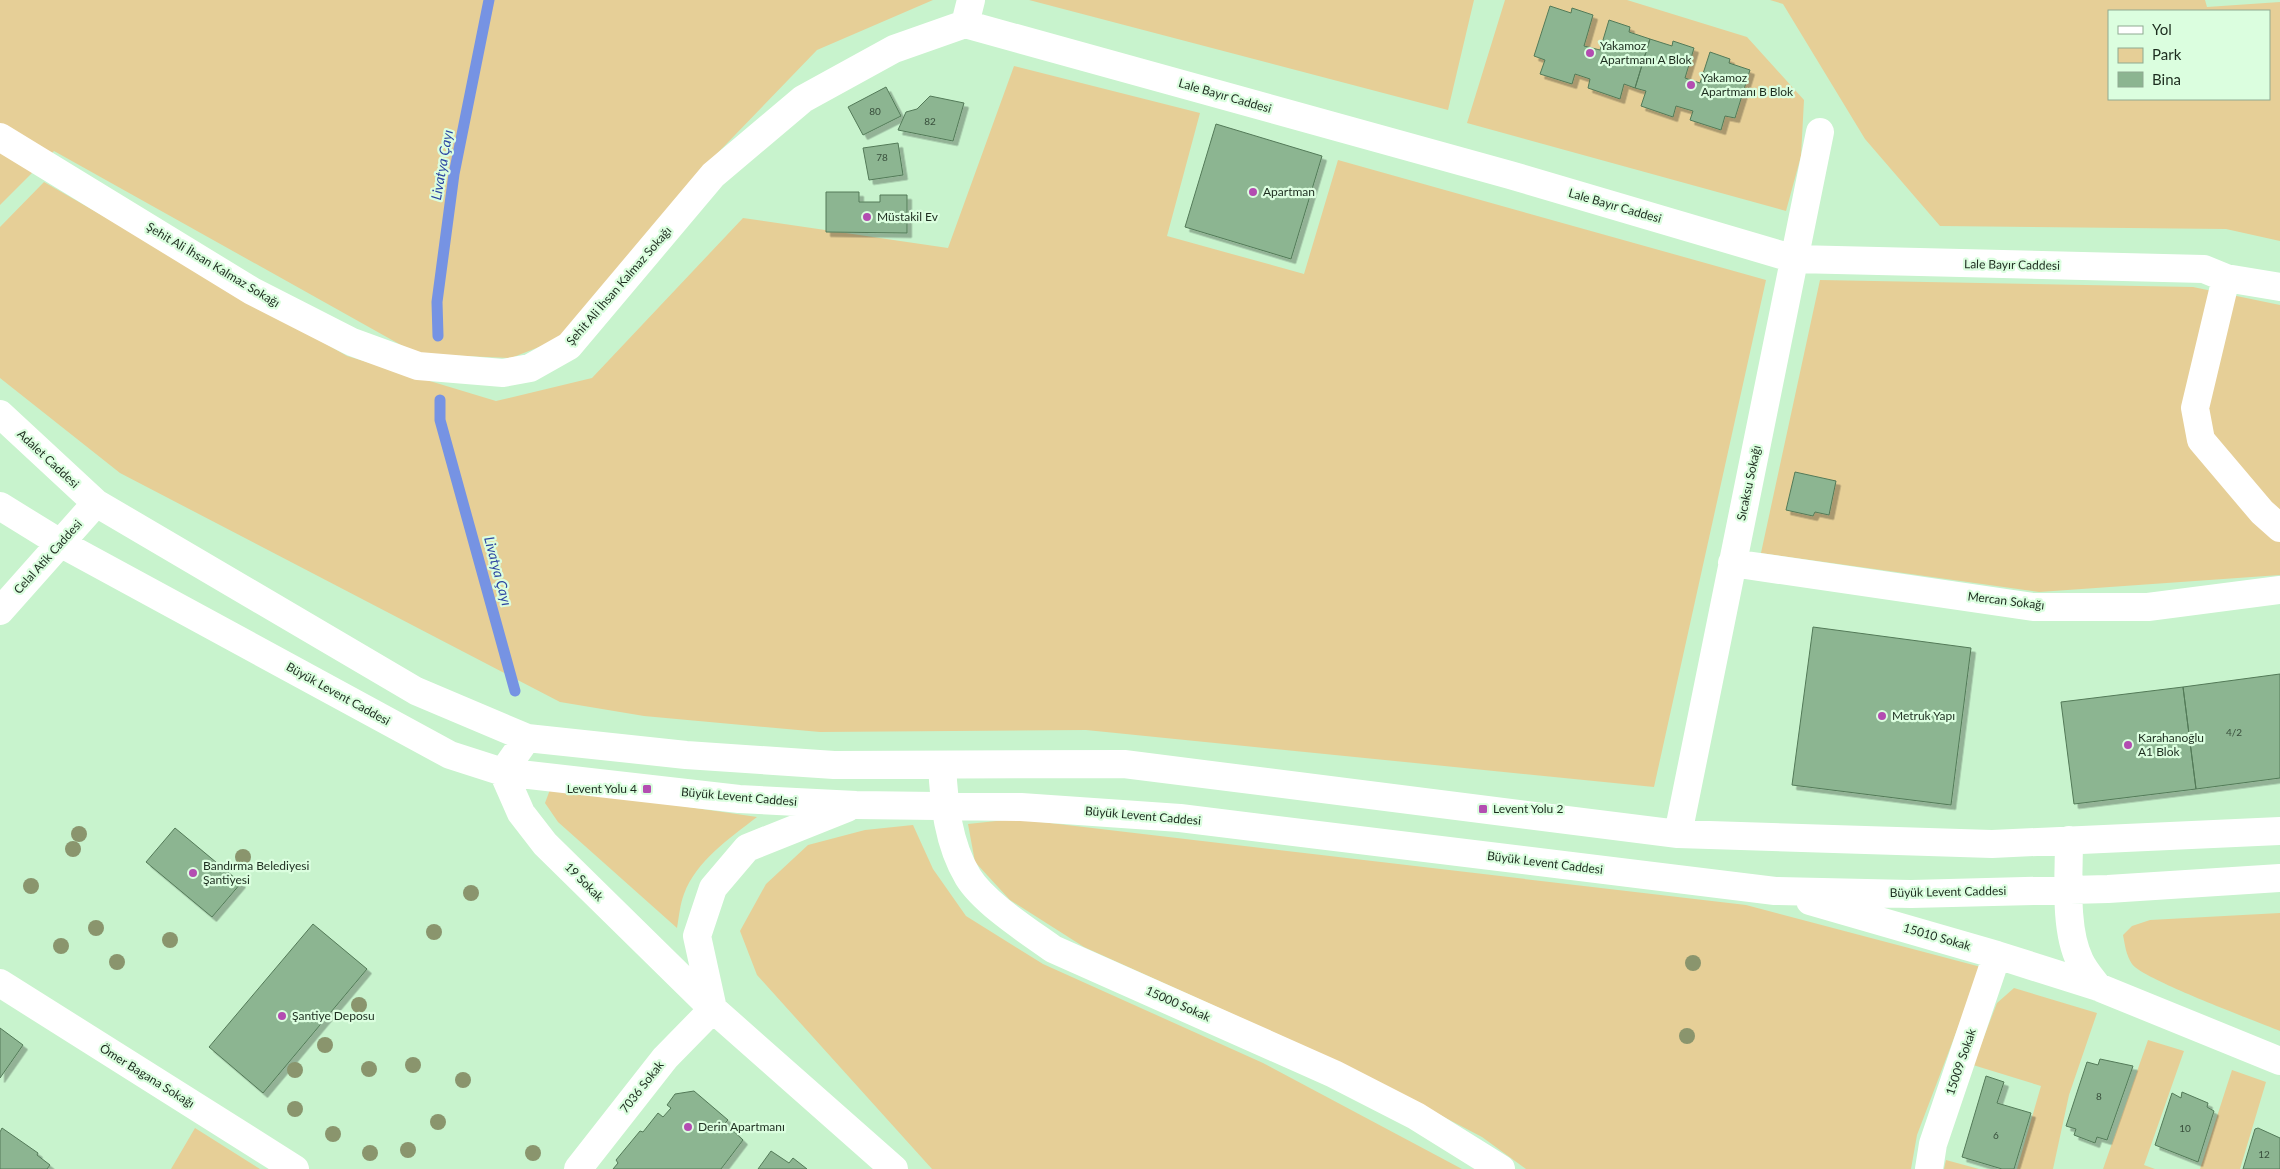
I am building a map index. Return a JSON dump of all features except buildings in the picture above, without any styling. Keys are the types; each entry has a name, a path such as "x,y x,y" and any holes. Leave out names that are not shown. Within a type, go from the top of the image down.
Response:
{"street":[{"name":"Şehit Ali İhsan Kalmaz Sokağı","path":"0,137 252,291 352,342 418,366 503,373 530,368 569,346 713,175 803,99 894,49 968,12"},
{"name":"Lale Bayır Caddesi","path":"968,12 1794,259 2204,270 2226,278 2280,287"},
{"name":"Sıcaksu Sokağı","path":"1678,834 1820,132"},
{"path":"2226,278 2195,408 2201,440 2262,512 2280,528"},
{"name":"Adalet Caddesi","path":"0,414 96,503"},
{"path":"96,503 416,691 527,738 686,755 834,765 1124,764 1678,834 1992,844 2280,831"},
{"name":"Celal Atik Caddesi","path":"0,611 96,503"},
{"path":"0,506 60,543"},
{"name":"Büyük Levent Caddesi","path":"60,543 450,755 503,772 774,801 856,805 1021,807 1180,818 1775,891 1911,894 2069,890 2280,878"},
{"name":"Mercan Sokağı","path":"1732,563 2033,606 2148,606 2280,590"},
{"path":"503,772 527,738"},
{"path":"713,1009 697,936 713,888 747,848 786,778 788,770 786,761"},
{"name":"15000 Sokak","path":"942,765 944,806 958,856 969,878 1016,923 1054,949 1334,1074 1416,1116 1500,1169"},
{"name":"19 Sokak","path":"503,772 521,813 545,844 713,1009 894,1169"},
{"path":"747,848 856,805"},
{"path":"2069,840 2069,890 2074,947 2080,962 2098,987"},
{"name":"15010 Sokak","path":"1775,891 1998,955 2098,987 2280,1061"},
{"name":"15009 Sokak","path":"1929,1169 1933,1144 1998,955"},
{"name":"Ömer Bagana Sokağı","path":"0,983 295,1169"},
{"name":"7036 Sokak","path":"578,1169 665,1058 713,1009"}],"green space":[{"path":"0,0 933,0 817,50 706,165 562,338 511,358 417,354 54,151 0,205"},
{"path":"1029,0 1474,0 1448,110"},
{"path":"1505,0 1627,0 1747,37 1804,100 1801,156 1786,211 1467,123"},
{"path":"1770,0 2205,0 2207,7 2280,2 2280,241 2226,229 1940,226 1865,139 1783,4"},
{"path":"1014,66 1200,113 1167,236 1304,274 1338,160 1766,280 1654,787 1086,730 820,732 644,716 560,702 120,473 0,378 0,227 44,182 347,356 496,401 592,378 743,218 948,248"},
{"path":"1820,280 2193,287 2280,305 2280,575 2039,592 1761,553"},
{"path":"551,787 757,817 705,860 697,871 683,898 677,928 558,822 545,803"},
{"path":"1015,819 1746,905 1981,967 1917,1135 1911,1169 1526,1169 1482,1137 1337,1061 1084,947 1010,900 975,862 968,824"},
{"path":"913,825 933,869 966,916 1043,964 1263,1063 1462,1169 932,1169 757,975 740,931 766,884 808,845 865,830"},
{"path":"2280,913 2280,1031 2177,989 2140,971 2130,961 2123,935 2132,926 2150,920"},
{"path":"2014,988 2097,1013 2069,1095 2053,1169 2017,1169 2041,1086 1973,1065 1997,1003"},
{"path":"2148,1040 2184,1051 2144,1165 2155,1169 2103,1169"},
{"path":"2232,1070 2266,1082 2240,1169 2200,1169"},
{"path":"195,1128 260,1169 171,1169"},
{"path":"1946,1160 1979,1169 1944,1169"}],"waterway":[{"name":"Livatya Çayı","path":"438,336 437,302 454,174 489,0"},
{"name":"Livatya Çayı","path":"440,400 440,420 515,691"}],"place":[{"name":"Yakamoz Apartmanı A Blok","path":"1590,53"},
{"name":"Yakamoz Apartmanı B Blok","path":"1691,85"},
{"name":"Apartman","path":"1253,192"},
{"name":"Müstakil Ev","path":"867,217"},
{"name":"Metruk Yapı","path":"1882,716"},
{"name":"Karahanoğlu A1 Blok","path":"2128,745"},
{"name":"Levent Yolu 4","path":"647,789"},
{"name":"Levent Yolu 2","path":"1483,809"},
{"name":"Bandırma Belediyesi Şantiyesi","path":"193,873"},
{"name":"Şantiye Deposu","path":"282,1016"},
{"name":"Derin Apartmanı","path":"688,1127"}]}
